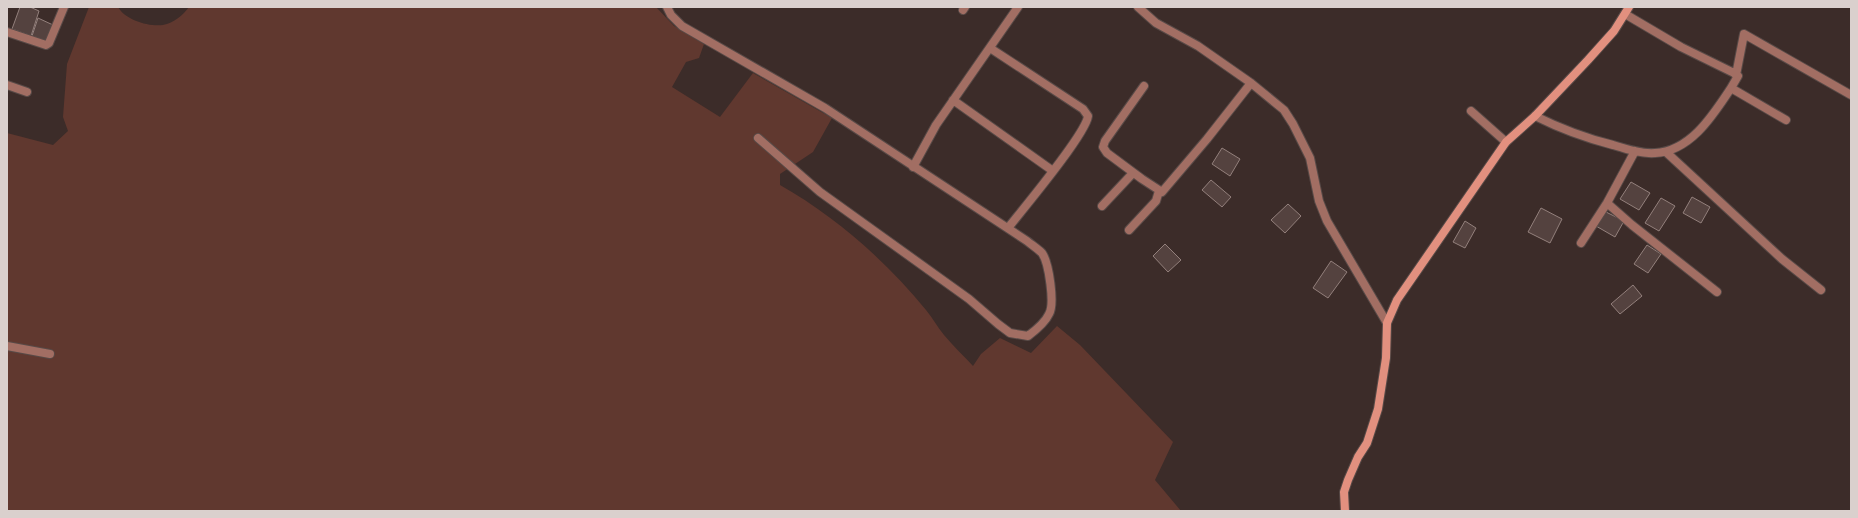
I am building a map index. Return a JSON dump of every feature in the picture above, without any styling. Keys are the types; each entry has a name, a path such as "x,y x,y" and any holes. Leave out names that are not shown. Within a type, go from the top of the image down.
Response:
{"street":[{"path":"7,32 46,44 64,7"},
{"path":"667,7 671,16 682,26 825,108 1008,228 1042,253 1048,267 1051,306 1050,313 1038,329 1028,336 1010,333 970,299 820,192 758,138"},
{"path":"913,167 936,125 1018,7"},
{"path":"1138,7 1156,23 1198,46 1252,83 1284,110 1293,124 1310,158 1319,201 1327,221 1387,323"},
{"path":"1345,511 1344,492 1358,456 1367,443 1378,409 1386,358 1387,323 1394,305 1506,142 1535,116 1614,31 1627,10 1681,47 1735,74"},
{"path":"1535,116 1582,137 1635,151 1654,154 1666,152 1679,146 1698,132 1731,88 1738,77 1735,74 1744,34 1851,95"},
{"path":"990,48 1086,112 1087,122 1053,171 1008,228"},
{"path":"1159,191 1166,189 1252,83"},
{"path":"7,85 26,92"},
{"path":"1144,86 1103,146 1107,153 1159,191"},
{"path":"1731,88 1786,120"},
{"path":"953,100 1053,171"},
{"path":"1471,112 1506,142"},
{"path":"1581,244 1607,203 1635,151"},
{"path":"1666,152 1782,259 1821,290"},
{"path":"1102,206 1133,173"},
{"path":"1129,230 1156,201 1159,191"},
{"path":"1607,203 1632,225 1717,292"},
{"path":"7,346 50,354"}],"shaded area":[{"path":"89,7 118,7 126,16 138,22 151,25 163,25 174,21 189,7 656,7 674,26 704,44 699,58 686,62 672,87 720,117 753,73 832,118 813,152 780,174 780,185 840,225 877,257 910,292 944,335 973,366 981,354 1000,338 1031,353 1057,326 1080,345 1173,442 1155,480 1181,511 7,511 7,133 53,145 68,131 63,117 67,64"}],"building":[{"path":"20,7 30,7 39,11 31,36 12,29"},
{"path":"38,18 53,25 47,42 32,36"},
{"path":"1222,148 1240,159 1230,176 1212,164"},
{"path":"1211,180 1231,197 1222,207 1202,190"},
{"path":"1631,182 1650,193 1639,210 1620,199"},
{"path":"1692,197 1710,207 1701,223 1683,213"},
{"path":"1661,198 1675,206 1659,231 1645,223"},
{"path":"1288,204 1301,216 1285,233 1271,220"},
{"path":"1541,208 1562,219 1550,243 1528,232"},
{"path":"1604,211 1624,221 1615,237 1596,226"},
{"path":"1465,221 1476,228 1465,248 1453,242"},
{"path":"1165,244 1181,260 1168,272 1153,256"},
{"path":"1647,245 1661,254 1648,273 1634,264"},
{"path":"1331,261 1347,272 1328,298 1313,288"},
{"path":"1633,285 1642,296 1620,314 1611,304"}]}
